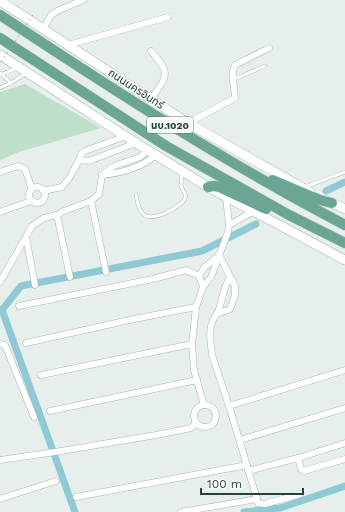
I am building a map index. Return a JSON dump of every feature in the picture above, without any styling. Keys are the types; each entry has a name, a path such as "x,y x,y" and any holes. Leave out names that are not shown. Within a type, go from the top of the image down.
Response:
{"main road":[{"name":"ถนนนครอินทร์","path":"0,1 188,123 303,188 345,209"},
{"name":"ถนนนครอินทร์","path":"0,15 180,132 251,174 345,225"},
{"name":"นบ.1020","path":"0,38 166,146 289,215 345,243"},
{"name":"นบ.1020","path":"1,58 19,67 136,143 208,187 345,260"},
{"path":"251,174 278,181 320,200 332,203"},
{"path":"208,187 219,187 270,211 289,215"}],"street":[{"path":"43,29 51,14 83,0"},
{"path":"68,45 168,17"},
{"path":"188,123 235,98 234,79 232,73 235,65 268,48"},
{"path":"151,50 166,75 151,99"},
{"path":"32,189 40,188 43,191 62,187 70,177 81,154 85,151 126,136"},
{"path":"79,160 90,161 136,143"},
{"path":"102,175 119,173 148,162 152,153"},
{"path":"0,282 32,226 44,218 57,215 92,201 99,194 102,175 114,166 152,153"},
{"path":"0,172 18,166 25,169 32,189 29,195 31,201"},
{"path":"0,212 31,201 36,203 41,202 44,198 43,191"},
{"path":"204,405 194,370 192,344 196,307 203,287 211,277 229,225 226,197"},
{"path":"92,201 106,272"},
{"path":"229,225 254,211"},
{"path":"57,215 70,277"},
{"path":"26,237 35,285"},
{"path":"199,276 204,268 219,255"},
{"path":"217,314 230,309 236,291 235,286 219,255"},
{"path":"18,306 137,282 186,270 199,276 203,287"},
{"path":"230,277 223,290 220,308 213,320 210,331 212,355 240,440 247,468 258,502 265,504 300,494"},
{"path":"26,343 196,307"},
{"path":"0,344 5,346 34,417"},
{"path":"40,375 192,344"},
{"path":"229,406 345,370"},
{"path":"50,411 197,380"},
{"path":"199,406 209,406 213,409 215,418 210,426 200,426 196,423 194,412 199,406"},
{"path":"240,440 345,408"},
{"path":"0,460 65,451 191,428 196,423"},
{"path":"76,497 298,458 345,443"},
{"path":"298,458 301,469 304,472 345,459"},
{"path":"0,499 56,481"},
{"path":"181,512 257,499"}],"lane":[{"path":"234,79 265,66"},
{"path":"11,83 1,74 19,67"},
{"path":"0,88 11,83 27,72"},
{"path":"136,195 142,214 154,217 163,214 184,202 186,197 181,186 183,172"},
{"path":"303,188 345,172"}],"path":[{"path":"1,58 33,15"}],"green space":[{"path":"25,84 101,128 19,152 0,160 0,92"}],"waterway":[{"path":"326,191 345,182"},
{"path":"0,311 21,286 202,251 256,224"},
{"path":"2,310 75,512"},
{"path":"244,512 280,508 345,486"}]}
